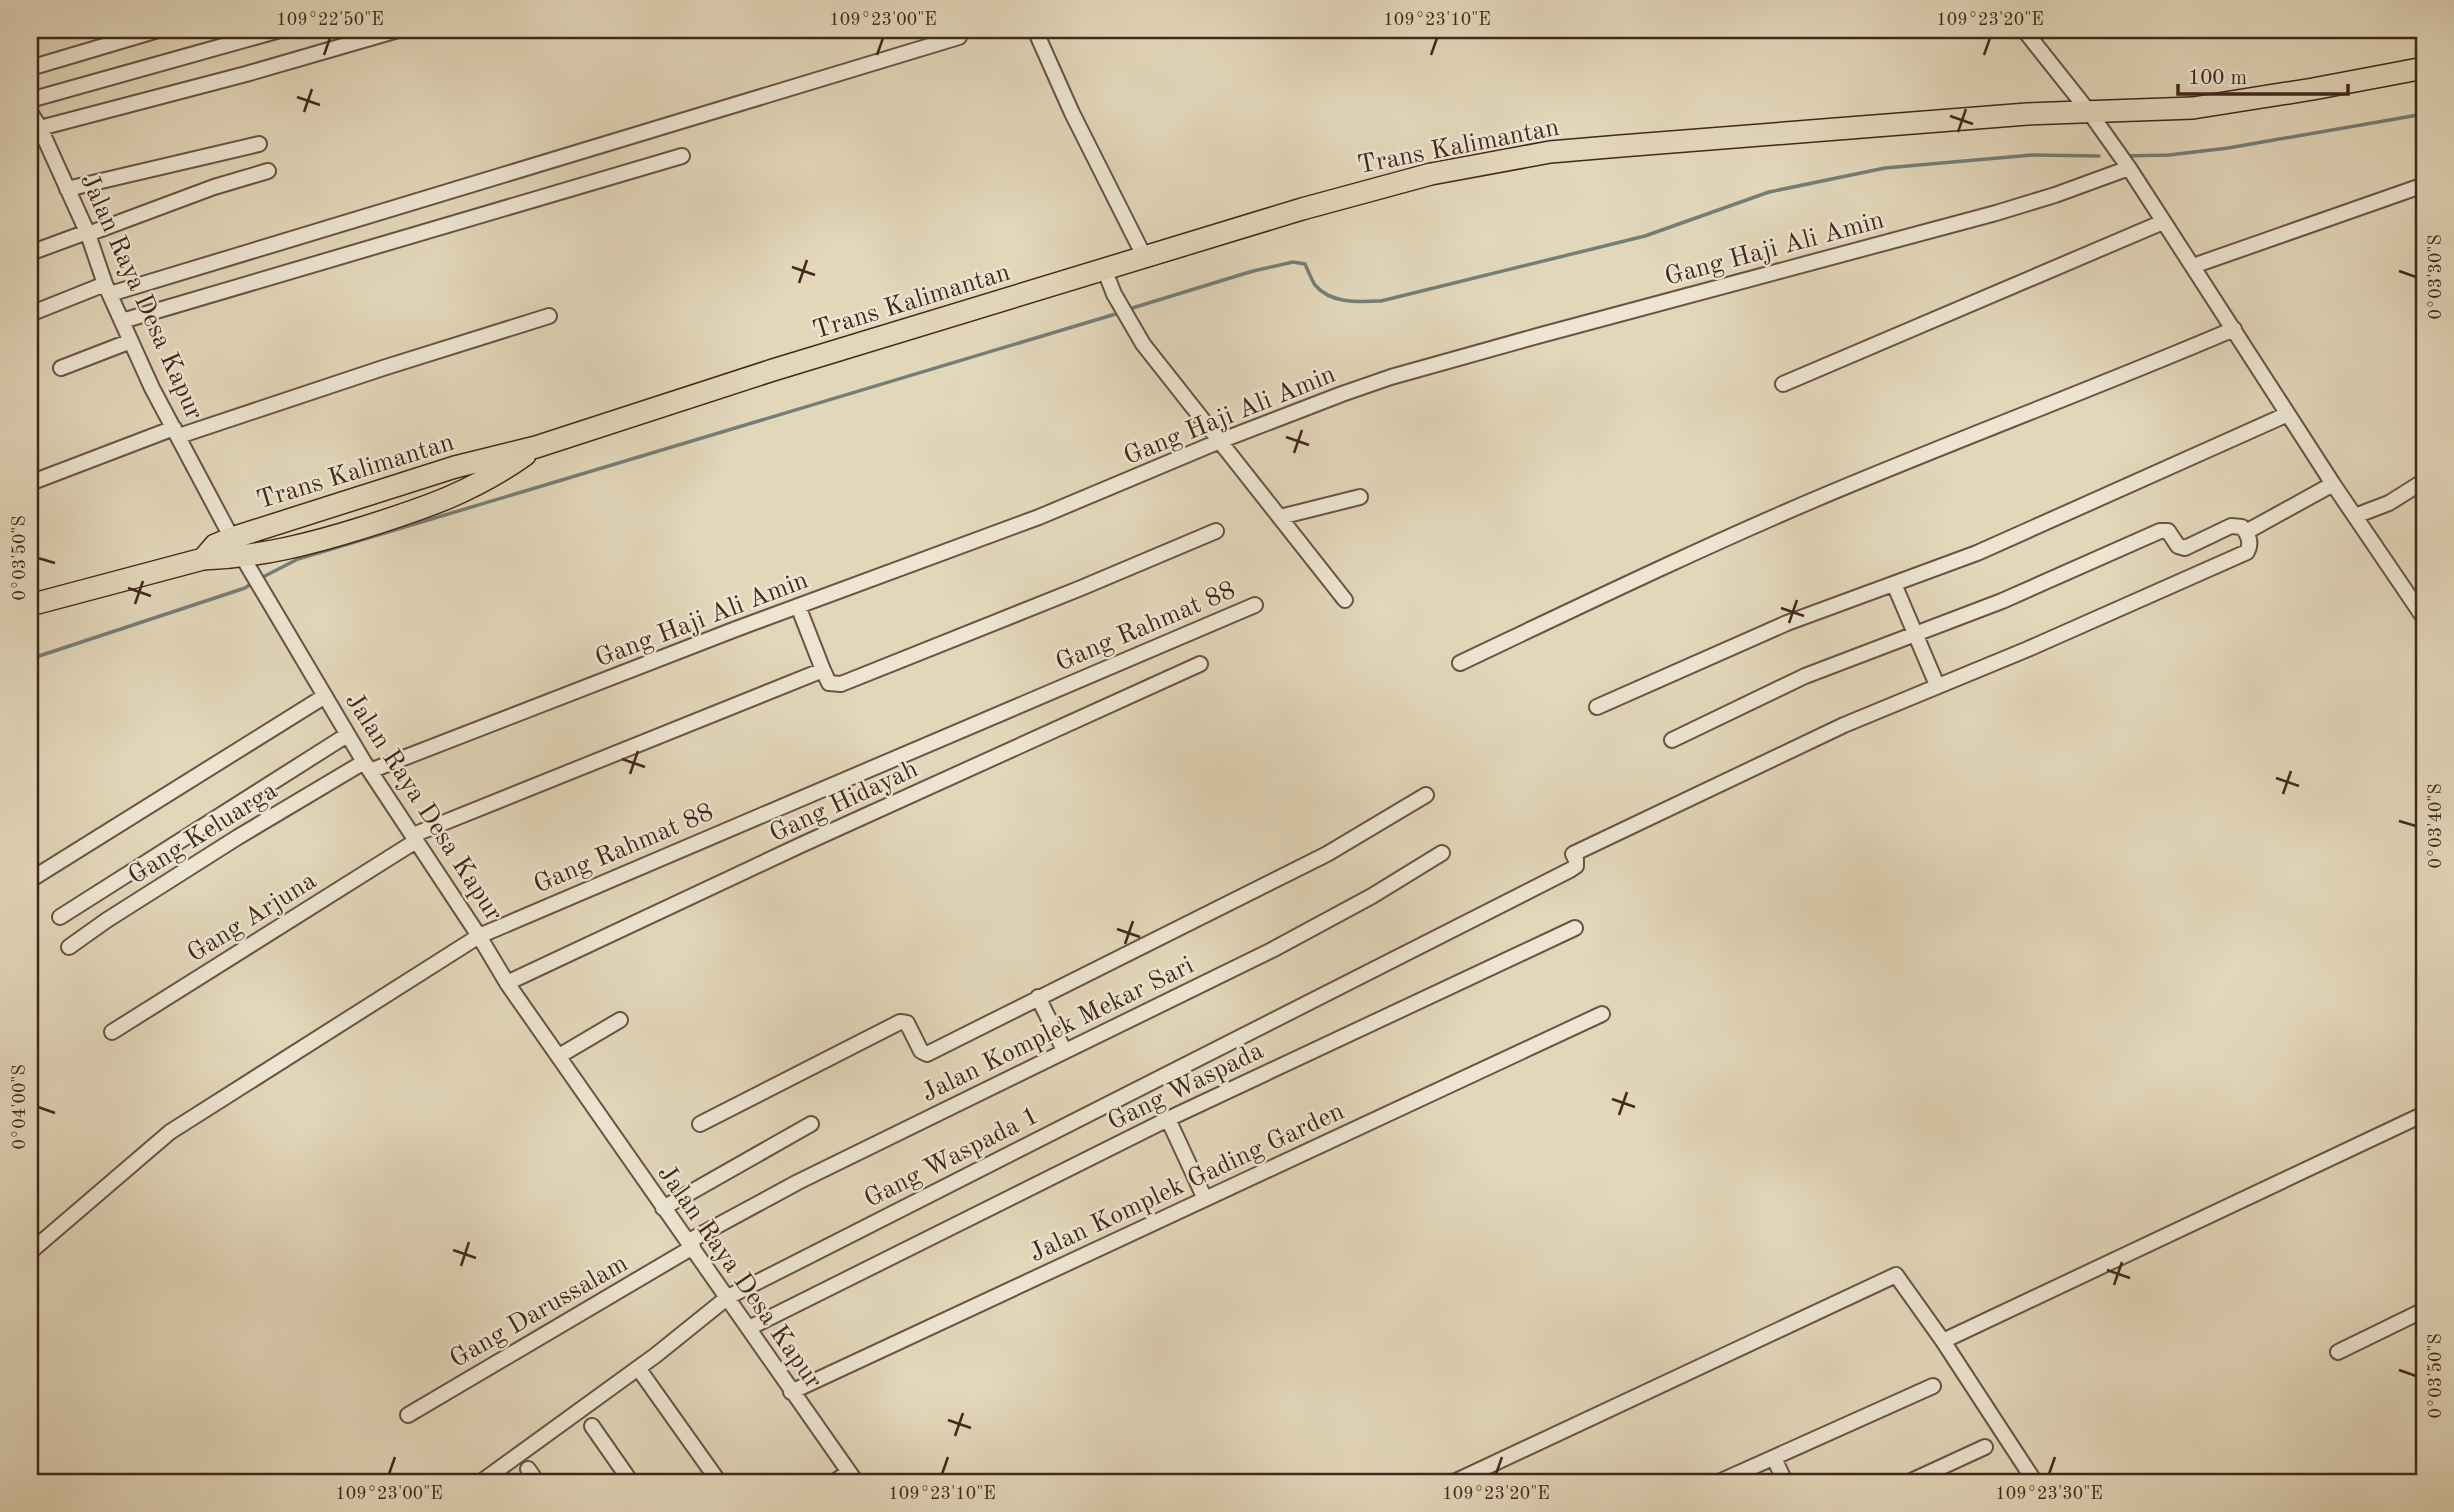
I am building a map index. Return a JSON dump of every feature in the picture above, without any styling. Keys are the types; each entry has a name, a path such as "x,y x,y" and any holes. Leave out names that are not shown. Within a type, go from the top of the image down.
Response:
{"highway":[{"name":"Trans Kalimantan","path":"203,559 228,531 536,447 774,370 1362,192 1431,174 1505,159 1621,146 2027,114 2193,108 2424,68"},
{"name":"Trans Kalimantan","path":"203,559 243,558 318,542 452,498 504,470 536,447"},
{"path":"30,605 203,559"}],"street":[{"path":"30,68 158,30"},
{"path":"30,100 280,30"},
{"path":"40,128 246,74 398,30"},
{"path":"1035,30 1072,113 1145,258"},
{"path":"2024,30 2090,113 2127,165 2333,484 2424,618"},
{"path":"30,314 959,37"},
{"name":"Jalan Raya Desa Kapur","path":"30,112 40,128 87,233 108,289 152,388 257,583 347,735 507,983 852,1477"},
{"path":"67,189 259,144"},
{"path":"122,321 682,156"},
{"name":"Gang Haji Ali Amin","path":"367,766 1040,517 1220,441 1391,377 1996,213 2055,195 2127,165"},
{"path":"30,253 214,187 268,171"},
{"path":"2193,266 2424,185"},
{"path":"1783,384 2163,222"},
{"path":"1105,271 1122,310 1143,344 1345,600"},
{"path":"30,483 177,432 549,316"},
{"path":"1460,663 1674,560 1909,460 2130,374 2234,329"},
{"path":"61,368 131,341"},
{"path":"1597,707 1787,623 1977,553 2288,414"},
{"path":"2355,516 2389,503 2424,481"},
{"path":"2246,532 2333,484"},
{"path":"1280,517 1360,497"},
{"path":"1672,740 1805,676 1916,635 2002,601 2160,531 2168,531 2178,547 2185,548 2231,526 2242,527 2250,543 2247,552 2028,649 1937,685 1916,635 1894,584"},
{"path":"798,606 829,683 841,684 1081,588 1216,530"},
{"name":"Gang Rahmat 88","path":"30,1252 170,1132 479,936 1255,604"},
{"name":"Gang Hidayah","path":"507,983 801,845 1200,664"},
{"name":"Gang Arjuna","path":"112,1032 414,838 823,670"},
{"name":"Gang Waspada 1","path":"481,1482 656,1355 728,1297 1570,870 1576,866 1573,854 1844,725 1937,685"},
{"path":"30,880 325,696"},
{"path":"60,917 347,735"},
{"name":"Gang Keluarga","path":"69,947 238,837 367,766"},
{"path":"700,1124 900,1022 907,1023 921,1051 927,1054 1328,853 1426,795"},
{"name":"Jalan Komplek Mekar Sari","path":"691,1244 798,1182 1272,950 1443,853"},
{"name":"Gang Waspada","path":"749,1328 1168,1119 1574,928"},
{"path":"1038,998 1064,1051"},
{"name":"Jalan Komplek Gading Garden","path":"791,1392 1601,1014"},
{"path":"559,1056 620,1020"},
{"path":"1943,1341 2424,1114"},
{"path":"1168,1119 1205,1199"},
{"path":"663,1208 811,1124"},
{"name":"Gang Darussalam","path":"408,1415 691,1244"},
{"path":"1454,1482 1896,1275 1943,1341 2035,1482"},
{"path":"2338,1352 2424,1310"},
{"path":"643,1375 719,1482"},
{"path":"1719,1482 1933,1386"},
{"path":"592,1426 631,1482"},
{"path":"1909,1482 1986,1447"},
{"path":"1774,1458 1785,1482"},
{"path":"528,1469 537,1482"},
{"path":"834,1482 852,1477"}],"waterway":[{"path":"2125,156 2169,155 2228,148 2424,114"},
{"path":"1129,309 1253,271 1293,262 1305,264 1315,285 1329,296 1363,302 1381,301 1645,236 1769,192 1885,168 2032,155 2099,156"},
{"path":"261,578 298,559 1119,313"},
{"path":"30,659 245,588 254,582"}]}
